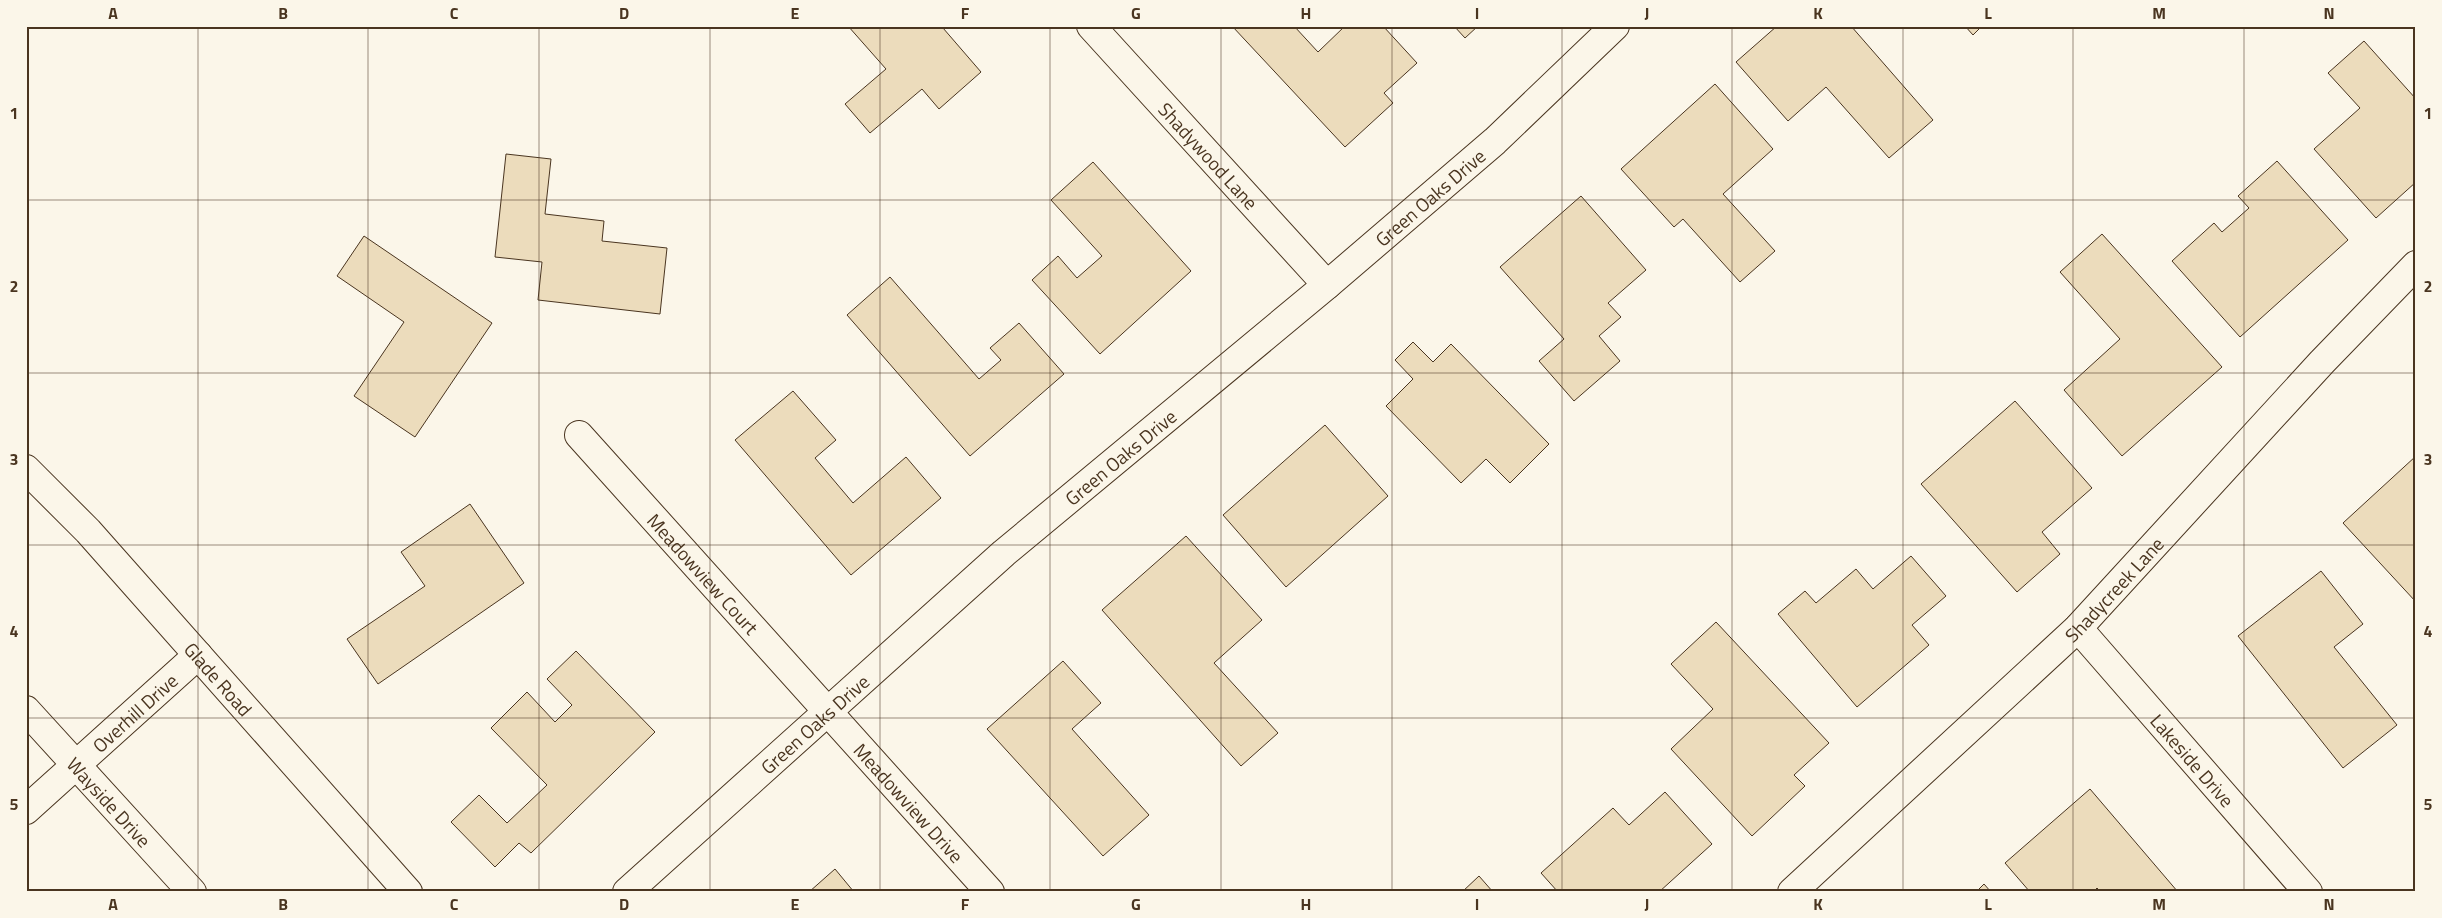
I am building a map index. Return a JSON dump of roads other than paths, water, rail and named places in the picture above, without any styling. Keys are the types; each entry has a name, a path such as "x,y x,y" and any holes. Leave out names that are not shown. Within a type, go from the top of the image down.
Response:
{"street":[{"name":"Shadywood Lane","path":"1091,26 1327,285"},
{"name":"Green Oaks Drive","path":"628,892 1004,552 1327,285 1495,142 1615,26"},
{"name":"Shadycreek Lane","path":"1792,892 2078,628 2322,362 2416,265"},
{"name":"Meadowview Court","path":"579,435 828,711"},
{"name":"Glade Road","path":"26,469 88,531 408,892"},
{"name":"Lakeside Drive","path":"2078,628 2308,892"},
{"name":"Overhill Drive","path":"26,810 198,655"},
{"name":"Wayside Drive","path":"26,710 192,892"},
{"name":"Meadowview Drive","path":"828,711 990,892"}]}
